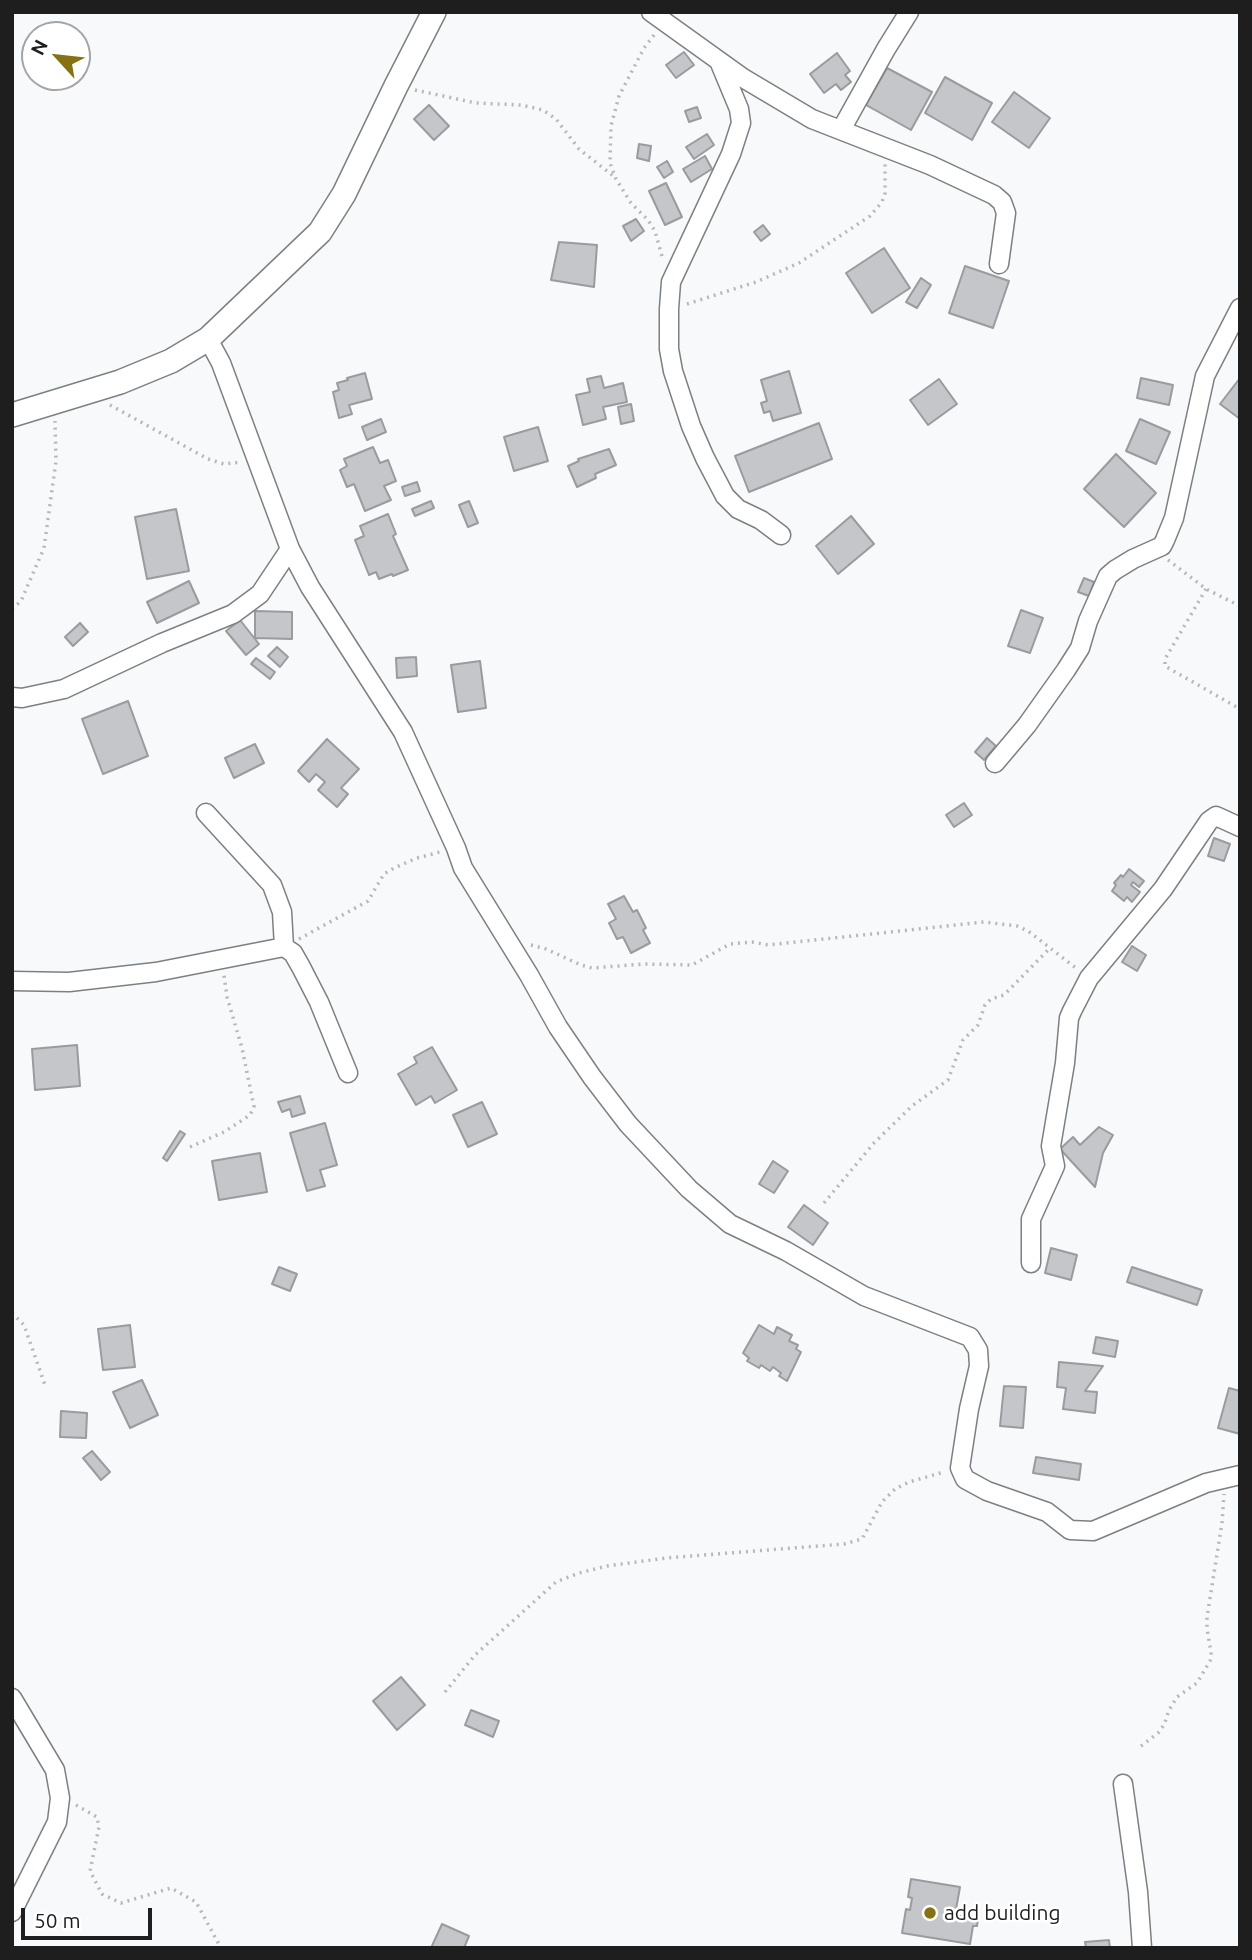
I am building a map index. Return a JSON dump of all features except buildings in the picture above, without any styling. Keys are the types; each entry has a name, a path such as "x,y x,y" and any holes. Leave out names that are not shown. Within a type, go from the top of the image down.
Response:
{"street":[{"path":"12,415 120,382 171,361 208,339 320,232 344,194 434,12"},
{"path":"841,130 909,12"},
{"path":"664,15 719,61 812,119 978,186 994,195 1002,202 1006,213 999,264"},
{"path":"719,61 739,109 741,123 730,154 671,282 668,349 691,426 725,496 738,509 761,520 781,535"},
{"path":"995,763 1027,725 1080,648 1088,621 1108,576 1133,559 1162,546 1174,518 1205,376 1240,308"},
{"path":"208,339 221,363 290,549 310,587 403,732 463,868 558,1027 628,1124 689,1189 730,1224 786,1251 864,1296 970,1337 978,1350 979,1366 968,1409 960,1468 965,1479 987,1491 1047,1512 1070,1530 1093,1531 1206,1483 1233,1477"},
{"path":"12,697 22,698 64,688 233,614 260,594 290,549"},
{"path":"206,813 272,885 282,912 284,947"},
{"path":"1031,1263 1031,1219 1055,1166 1051,1146 1065,1063 1069,1018 1089,978 1163,889 1209,821 1216,817 1240,827"},
{"path":"12,981 69,982 156,972 284,947 293,953 302,967 348,1073"},
{"path":"12,1698 55,1770 61,1798 57,1822 12,1912"},
{"path":"1123,1784 1138,1892 1142,1948"}],"path":[{"path":"664,15 620,96 611,126 610,163 631,203 655,231 671,282"},
{"path":"396,86 475,103 521,105 542,110 556,119 579,149 616,178"},
{"path":"669,309 756,282 799,263 870,216 882,202 885,193 885,148"},
{"path":"87,392 208,459 223,464 236,464 256,458"},
{"path":"12,609 21,601 44,548 56,461 55,402"},
{"path":"1162,546 1167,560 1206,589 1240,606"},
{"path":"1206,589 1165,659 1165,666 1240,709"},
{"path":"284,947 368,901 384,874 394,868 456,848"},
{"path":"504,933 592,968 644,964 692,965 730,944 752,942 768,945 984,922 1017,926 1028,931 1089,978"},
{"path":"824,1203 874,1143 912,1106 948,1080 963,1040 978,1025 985,1005 991,999 1004,995 1050,948"},
{"path":"190,1147 224,1132 250,1115 254,1107 242,1048 227,997 222,959"},
{"path":"12,1313 24,1325 45,1385"},
{"path":"444,1692 475,1655 556,1582 607,1566 666,1558 844,1544 862,1539 883,1502 895,1489 909,1482 960,1468"},
{"path":"1141,1746 1158,1733 1177,1697 1196,1683 1210,1661 1207,1617 1222,1522 1233,1477"},
{"path":"61,1798 97,1817 99,1827 90,1871 102,1894 121,1903 171,1888 196,1902 221,1948"}],"place":[{"name":"add building","path":"930,1913"}]}
